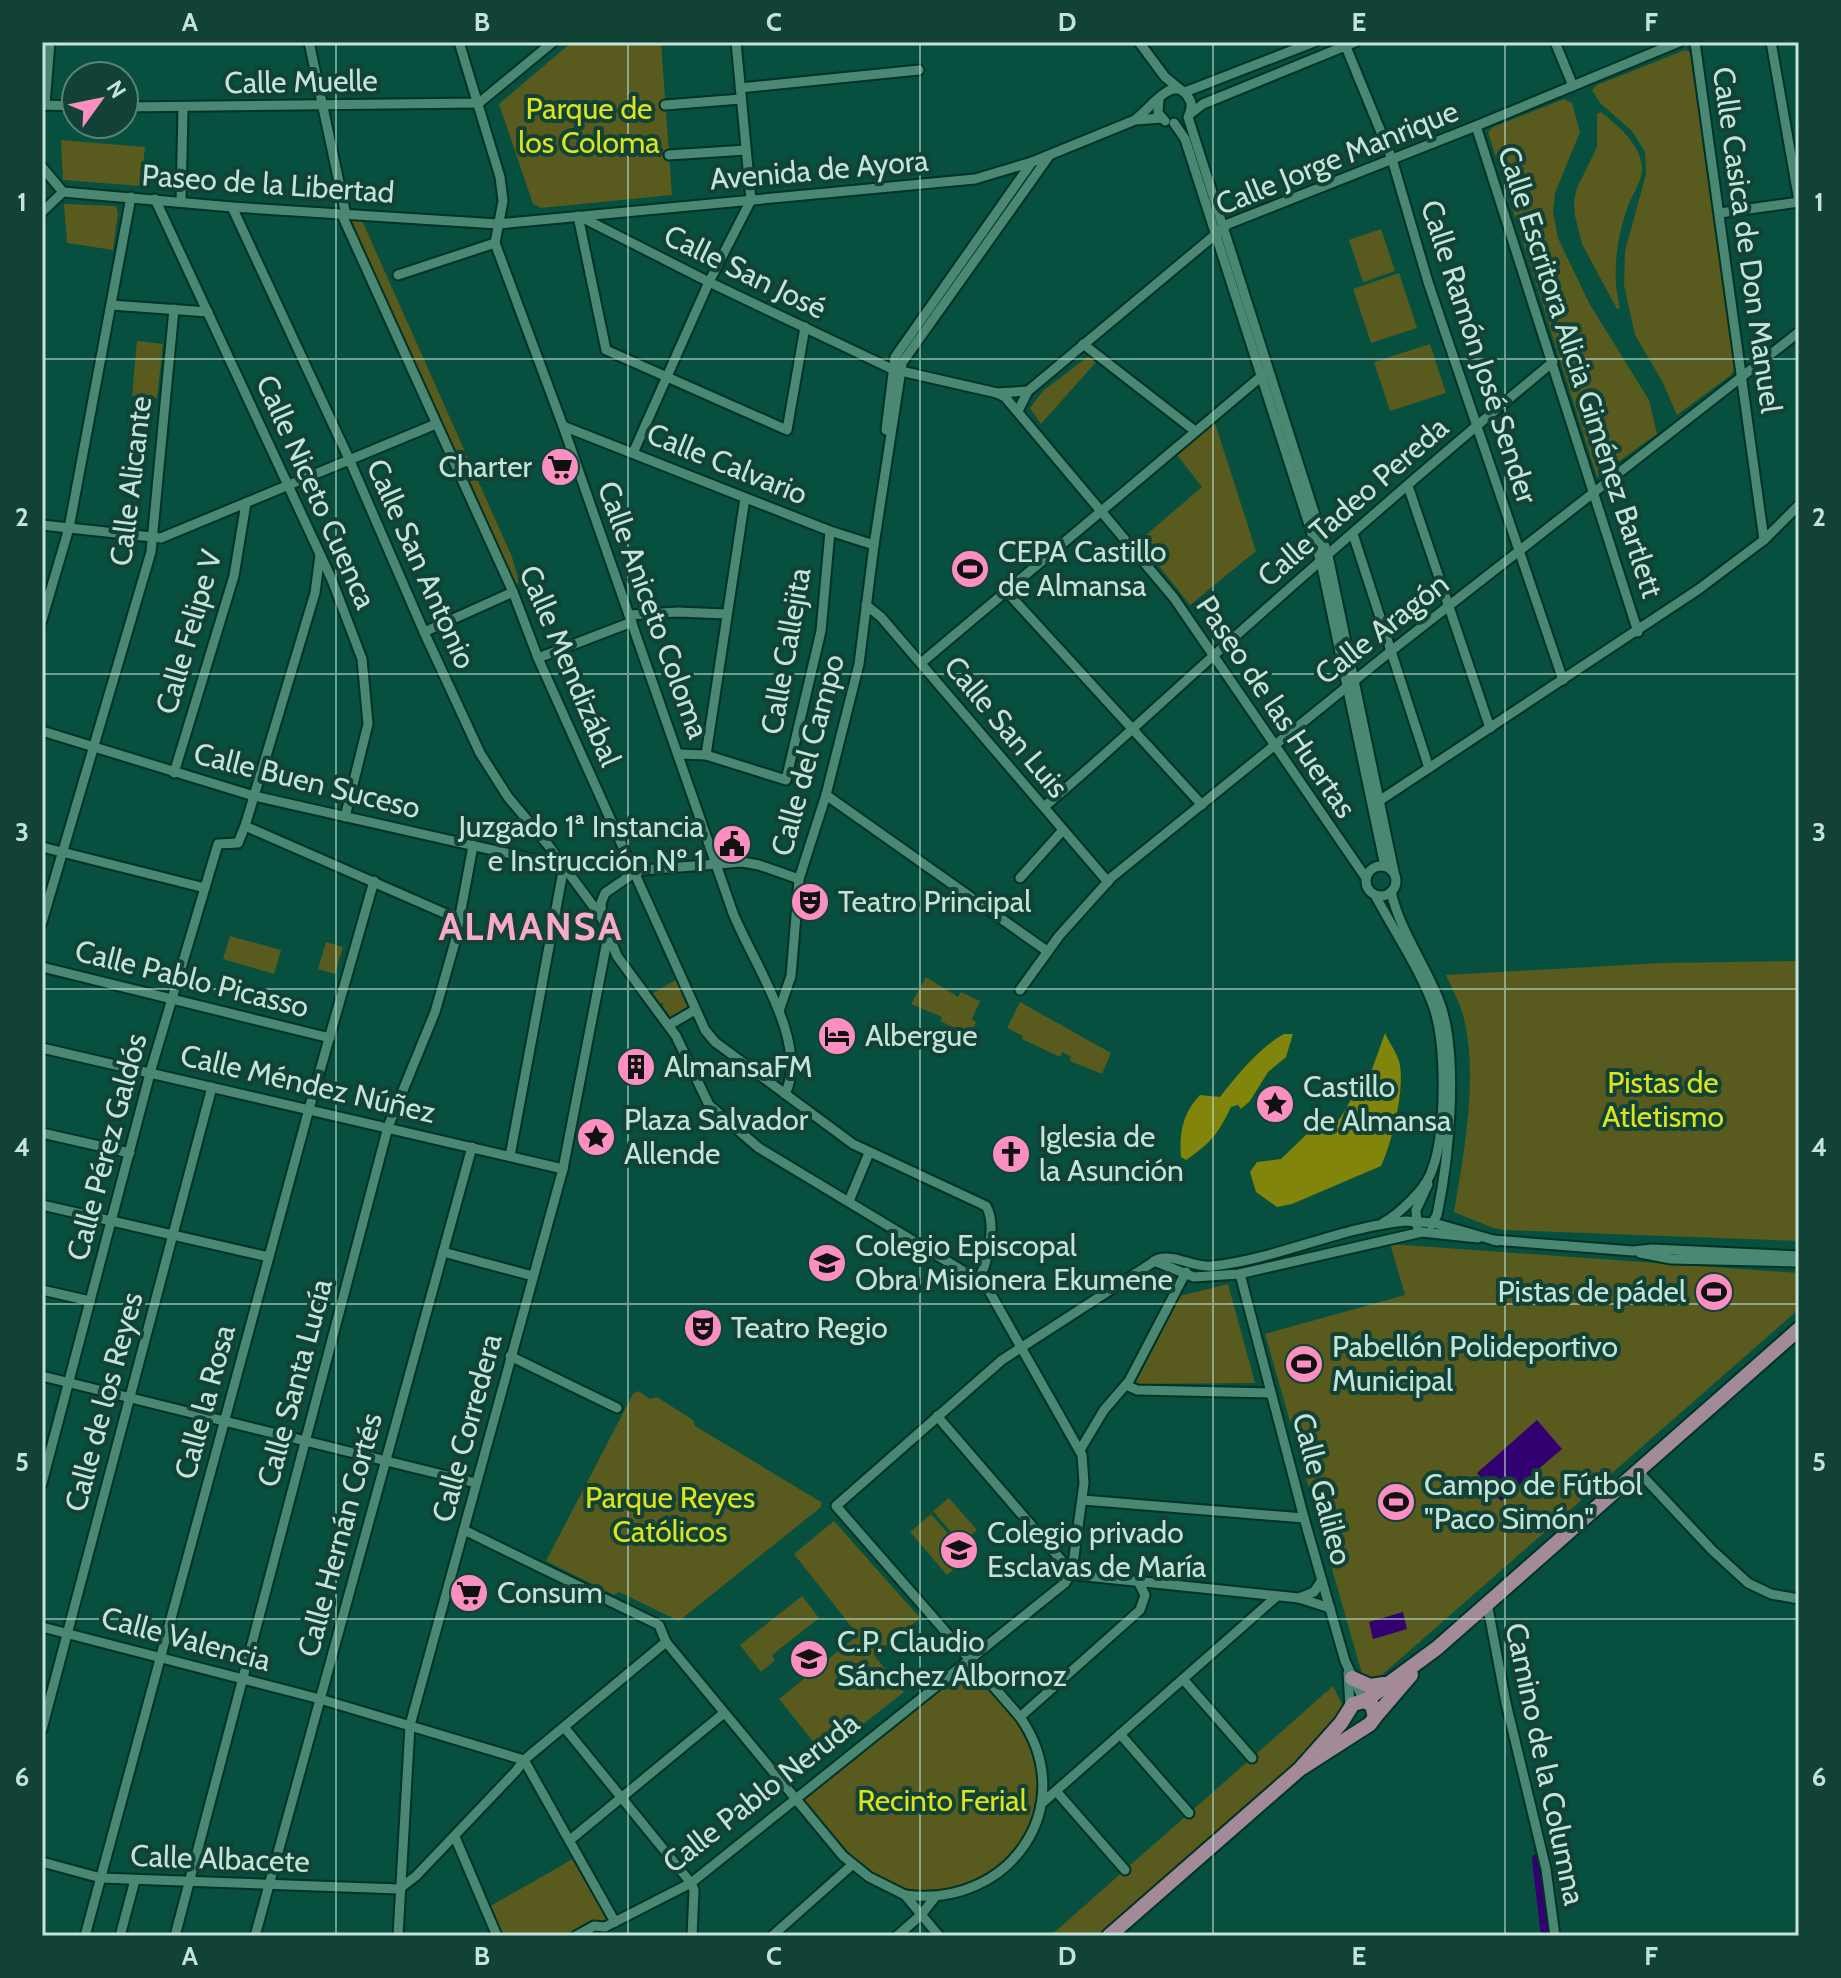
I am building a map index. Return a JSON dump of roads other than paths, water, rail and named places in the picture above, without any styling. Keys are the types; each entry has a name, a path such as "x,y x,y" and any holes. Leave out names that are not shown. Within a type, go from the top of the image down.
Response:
{"main road":[{"path":"1109,1936 1300,1769 1371,1721 1437,1648 1799,1329"},
{"path":"1300,1769 1357,1705 1437,1648"},
{"path":"1350,1674 1370,1686 1388,1683"},
{"path":"1357,1705 1350,1718 1356,1725 1371,1721"},
{"path":"1357,1705 1372,1705 1371,1721"}],"street":[{"path":"43,105 50,42"},
{"name":"Calle Mendizábal","path":"309,42 344,215 705,1030 715,1042 869,1153 986,1206 991,1214 988,1260 978,1280"},
{"name":"Calle Aniceto Coloma","path":"459,42 500,177 503,201 495,243 563,426 745,942 780,1008"},
{"path":"479,103 553,42"},
{"path":"633,453 709,282 751,200 736,42"},
{"path":"1139,42 1191,103 1189,115 1219,230"},
{"path":"1161,96 1171,89 1183,91 1314,42"},
{"path":"1555,42 1573,86"},
{"name":"Calle Jorge Manrique","path":"1018,411 1028,391 1219,230 1679,42"},
{"name":"Calle Casica de Don Manuel","path":"1695,42 1764,540"},
{"path":"1720,213 1799,201 1771,42"},
{"path":"1174,123 1203,104 1348,43"},
{"name":"Calle Ramón José Sender","path":"1348,43 1392,159 1428,282 1563,680"},
{"path":"1157,66 1161,78 1157,109 1162,118 1174,123 1185,139 1219,230 1324,559 1390,869 1396,883 1386,895 1375,895"},
{"path":"665,105 919,70"},
{"name":"Avenida de Ayora","path":"498,224 957,181 1001,180 1032,162 1135,120 1151,109 1161,96"},
{"name":"Calle Muelle","path":"140,107 479,103"},
{"path":"181,202 183,108"},
{"name":"Avenida de Ayora","path":"1135,120 1162,118"},
{"name":"Calle Escritora Alicia Giménez Bartlett","path":"1476,126 1638,632"},
{"path":"669,155 746,150"},
{"name":"Calle del Campo","path":"896,370 1050,155"},
{"name":"Calle del Campo","path":"780,1008 791,976 799,879 826,795 859,664 896,370 895,357 1032,162"},
{"path":"42,213 63,192 43,170"},
{"path":"1001,180 1007,198"},
{"name":"Paseo de la Libertad","path":"63,192 232,207 498,224"},
{"path":"42,620 69,528 131,197"},
{"name":"Calle Niceto Cuenca","path":"155,199 339,597 365,671 368,724 345,817"},
{"name":"Calle San Antonio","path":"232,207 487,766 602,918 608,936 634,982 669,1025 709,1105 759,1148 978,1280"},
{"path":"578,216 604,348 784,430 789,429 805,327"},
{"name":"Calle San José","path":"578,216 896,370"},
{"path":"398,275 495,243"},
{"path":"111,305 208,312"},
{"name":"Calle Alicante","path":"42,922 148,564 174,309"},
{"name":"Calle Aragón","path":"1020,990 1047,951 1108,882 1391,651 1799,332"},
{"path":"1083,344 1195,431"},
{"name":"Calle Tadeo Pereda","path":"1044,807 1128,736 1214,655 1476,425 1553,362"},
{"name":"Paseo de las Huertas","path":"896,370 997,393 1018,411 1174,598 1366,878"},
{"path":"921,663 1265,373"},
{"path":"997,393 1028,391"},
{"path":"42,525 164,537 436,424"},
{"name":"Calle Calvario","path":"563,426 830,531 874,545"},
{"path":"1408,486 1490,728"},
{"path":"679,754 706,755 745,498"},
{"name":"Calle Felipe V","path":"174,773 234,576 246,503"},
{"path":"1379,801 1638,632 1764,540 1799,505"},
{"name":"Calle Callejita","path":"706,755 786,780 821,631 830,531"},
{"path":"1353,534 1429,768"},
{"path":"320,555 315,593 245,826 460,920"},
{"path":"1006,591 1202,805"},
{"path":"424,632 513,592"},
{"name":"Calle San Luis","path":"866,605 881,617 1108,882"},
{"path":"538,658 630,619 663,612 726,614"},
{"path":"1350,684 1379,801 1390,869"},
{"name":"Calle Buen Suceso","path":"42,731 254,796 564,866"},
{"path":"826,795 1047,951"},
{"name":"Calle Pérez Galdós","path":"42,1483 151,1073 218,844 238,843 245,826"},
{"path":"1020,878 1063,830"},
{"name":"Calle Santa Lucía","path":"175,1936 388,1127 435,1012 460,920 473,846"},
{"path":"42,847 205,888"},
{"path":"602,918 601,903 605,893 634,873 717,863 759,865 799,879"},
{"path":"510,1156 564,866"},
{"path":"1390,869 1371,869 1366,878 1367,888 1375,895 1427,992 1439,1026 1442,1046 1441,1131 1429,1179 1416,1210 1424,1224"},
{"name":"Calle la Rosa","path":"85,1936 309,1109 374,881"},
{"path":"1391,892 1398,917 1439,999 1447,1028 1449,1143 1439,1208 1424,1224"},
{"name":"Calle Corredera","path":"398,1936 410,1725 563,1169 608,936"},
{"name":"Calle Pablo Picasso","path":"42,967 330,1038"},
{"path":"780,1008 792,1065 791,1083 785,1094"},
{"path":"669,1025 695,1010"},
{"name":"Calle Méndez Núñez","path":"42,1048 563,1169"},
{"name":"Calle de los Reyes","path":"42,1729 212,1087"},
{"path":"42,1133 130,1153"},
{"name":"Calle Hernán Cortés","path":"255,1936 472,1147"},
{"path":"849,1201 869,1153"},
{"path":"1374,1227 1397,1214 1429,1179"},
{"path":"42,1205 269,1257"},
{"path":"1439,1208 1456,1223 1497,1241"},
{"path":"1080,1450 1104,1410 1126,1385 1184,1273 1191,1269 1237,1262 1374,1227 1424,1224 1474,1232"},
{"path":"1154,1261 1200,1277 1238,1274 1424,1224 1497,1241 1633,1251 1671,1259 1799,1259"},
{"path":"443,1252 533,1276"},
{"path":"464,1530 659,1625 666,1642 794,1799 852,1865 869,1877 905,1895 935,1897 973,1889 999,1873 1023,1845 1044,1790 1037,1748 1020,1717 836,1506 1019,1347 1154,1261 1171,1258 1208,1266"},
{"name":"Calle Galileo","path":"1237,1262 1232,1269 1238,1274 1357,1705"},
{"path":"978,1280 994,1298 1080,1450 1085,1473 1072,1571"},
{"path":"42,1290 90,1301"},
{"path":"510,1356 617,1408"},
{"path":"42,1376 476,1483"},
{"path":"1126,1385 1137,1390 1271,1393"},
{"path":"937,1416 1072,1571 1087,1577 1299,1598 1330,1608"},
{"path":"1637,1470 1712,1550 1748,1583 1771,1594 1799,1599"},
{"path":"1083,1500 1304,1518"},
{"name":"Calle Pablo Neruda","path":"576,1936 594,1926 608,1928 691,1883 1065,1583 1072,1571"},
{"path":"1299,1598 1314,1592 1322,1580"},
{"path":"1020,1717 1140,1610 1145,1595 1139,1583"},
{"path":"1041,1804 1277,1596"},
{"name":"Camino de la Columna","path":"1487,1603 1515,1745 1546,1869 1555,1936"},
{"name":"Calle Valencia","path":"42,1627 320,1699 524,1760"},
{"path":"399,1889 455,1837 524,1760 666,1642"},
{"name":"Calle Galileo","path":"1350,1674 1357,1705"},
{"path":"1183,1679 1252,1758"},
{"path":"570,1840 724,1713"},
{"path":"564,1727 691,1883 694,1890 692,1936"},
{"path":"1120,1734 1189,1813"},
{"path":"524,1760 570,1840 608,1928"},
{"path":"1056,1791 1125,1870"},
{"path":"455,1837 497,1936"},
{"name":"Calle Albacete","path":"42,1862 101,1878 399,1889"},
{"path":"772,1936 852,1865"},
{"path":"120,1936 135,1880"},
{"path":"905,1895 939,1936"},
{"path":"897,1936 921,1915 935,1897"}],"waterway":[{"path":"1537,1859 1546,1936"}],"place":[{"name":"Charter","path":"560,467"},
{"name":"CEPA Castillo de Almansa","path":"970,569"},
{"name":"Juzgado 1ª Instancia e Instrucción Nº 1","path":"732,844"},
{"name":"Teatro Principal","path":"810,902"},
{"name":"Albergue","path":"837,1036"},
{"name":"AlmansaFM","path":"636,1067"},
{"name":"Castillo de Almansa","path":"1275,1104"},
{"name":"Plaza Salvador Allende","path":"596,1137"},
{"name":"Iglesia de la Asunción","path":"1011,1154"},
{"name":"Colegio Episcopal Obra Misionera Ekumene","path":"827,1263"},
{"name":"Pistas de pádel","path":"1714,1292"},
{"name":"Teatro Regio","path":"703,1328"},
{"name":"Pabellón Polideportivo Municipal","path":"1304,1364"},
{"name":"Campo de Fútbol \"Paco Simón\"","path":"1396,1502"},
{"name":"Colegio privado Esclavas de María","path":"959,1550"},
{"name":"Consum","path":"469,1593"},
{"name":"C.P. Claudio Sánchez Albornoz","path":"809,1659"}],"district":[{"name":"ALMANSA","path":"531,927"}],"park label":[{"name":"Parque de los Coloma","path":"589,126"},
{"name":"Pistas de Atletismo","path":"1663,1100"},
{"name":"Parque Reyes Católicos","path":"670,1515"},
{"name":"Recinto Ferial","path":"942,1801"}]}
